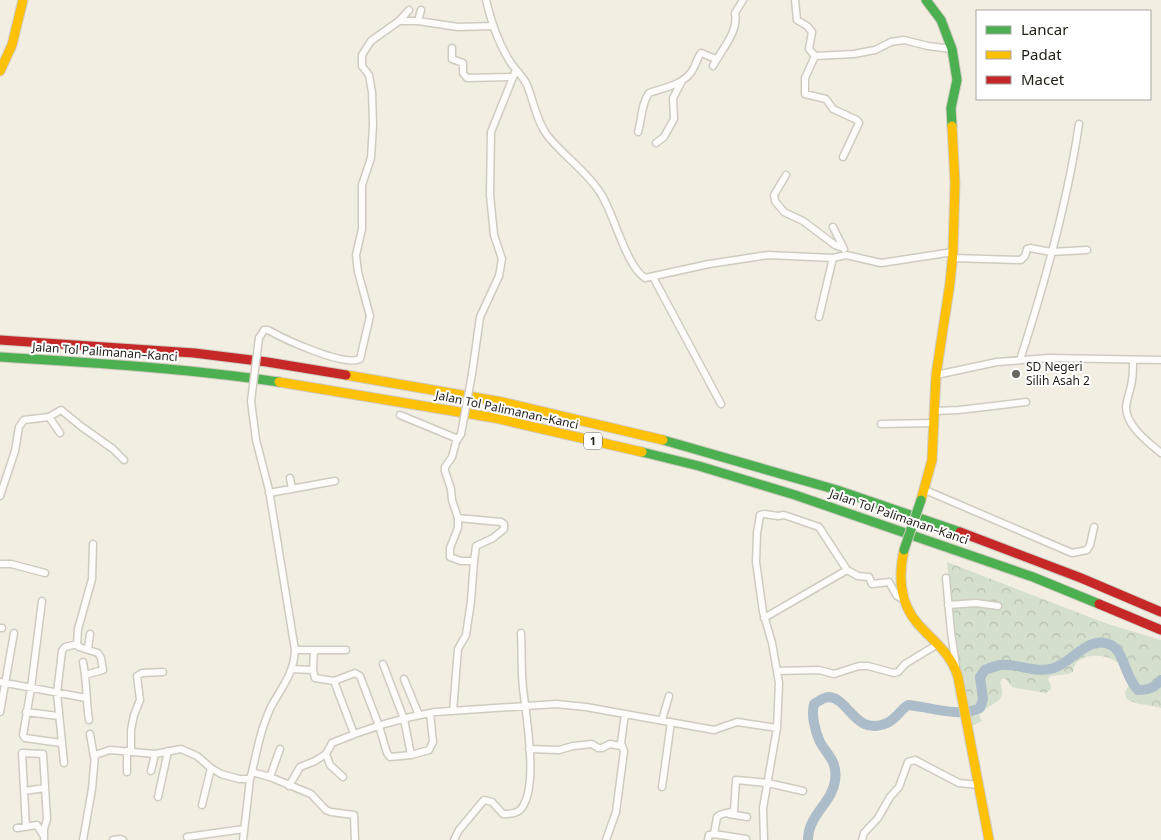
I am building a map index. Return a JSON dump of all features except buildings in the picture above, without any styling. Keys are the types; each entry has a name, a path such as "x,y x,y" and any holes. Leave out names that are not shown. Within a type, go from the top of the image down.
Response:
{"main road":[{"path":"0,71 11,50 23,0"},
{"path":"926,0 941,20 952,49 957,79 951,108 955,183 953,255 936,375 932,460 904,550 900,569 904,600 917,623 950,657 957,671 989,840"},
{"name":"Jalan Tol Palimanan–Kanci","path":"0,340 115,346 224,356 325,371 540,411 711,453 874,502 1042,562 1161,612"},
{"name":"Jalan Tol Palimanan–Kanci","path":"0,357 125,365 233,375 328,388 495,418 595,441 699,466 795,495 1033,577 1161,630"}],"street":[{"path":"486,0 501,45 526,83 538,119 546,134 561,152 594,184 602,195 632,262 642,276 648,278 709,264 768,255 833,258 845,251"},
{"path":"638,132 647,95 682,81 692,72 701,52 715,62 732,32 736,18 735,12 743,0"},
{"path":"795,0 796,20 812,32 809,49 815,56"},
{"path":"243,840 250,779 259,739 271,708 286,684 292,669 295,650 269,493 256,440 251,401 259,338 264,330 268,330 332,358 356,361 361,358 370,316 358,272 356,255 362,229 362,185 371,158 373,125 372,92 369,75 362,66 362,55 371,41 399,21 409,10"},
{"path":"418,21 420,10"},
{"path":"399,21 418,21 458,27 494,26"},
{"path":"815,56 854,54 875,50 891,42 904,40 952,49"},
{"path":"452,48 452,59 463,63 463,73 467,78 513,77"},
{"path":"815,56 805,78 805,94 826,99 832,108 859,122 843,157"},
{"path":"474,561 461,561 450,557 450,548 458,528 458,518 445,467 452,457 459,436 472,374 480,317 499,276 502,264 502,254 494,235 490,195 491,132 516,70"},
{"path":"656,143 664,137 674,119 673,98 682,81"},
{"path":"1020,360 1072,174 1079,124"},
{"path":"786,175 774,195 777,204 784,212 803,221 845,251 881,263 953,255 1021,260 1025,256 1027,249 1051,252 1087,250"},
{"path":"832,227 845,251"},
{"path":"819,317 833,258"},
{"path":"653,277 722,404"},
{"path":"936,375 997,362 1049,358 1161,360"},
{"path":"1133,361 1132,379 1126,408 1128,416 1146,441 1161,453"},
{"path":"935,411 1026,402"},
{"path":"0,496 15,451 19,426 22,421 49,417 62,411 113,449 124,460"},
{"path":"400,415 459,436"},
{"path":"49,417 60,433"},
{"path":"881,424 934,422"},
{"path":"290,478 292,489"},
{"path":"269,493 335,481"},
{"path":"924,490 1072,553 1087,550 1090,546 1094,527"},
{"path":"764,840 763,808 777,728 779,683 772,643 764,618 756,562 757,533 761,514 784,515 819,527 847,570 861,577 869,577 872,584 889,582 897,596 904,600"},
{"path":"453,711 458,649 466,636 476,546 502,532 504,524 501,522 458,518"},
{"path":"77,644 78,629 92,579 93,544"},
{"path":"0,564 11,564 45,573"},
{"path":"764,618 847,570"},
{"path":"946,578 957,671"},
{"path":"42,601 31,688 22,731 23,737 61,743"},
{"path":"948,605 976,603 998,606"},
{"path":"0,712 2,682 14,633"},
{"path":"454,840 459,830 484,800 492,802 502,814 511,814 523,806 530,781 521,633"},
{"path":"88,649 90,634"},
{"path":"77,644 79,647 100,655 103,670 85,675"},
{"path":"64,763 57,693 62,651 65,647 77,644"},
{"path":"777,672 819,670 834,674 859,666 868,666 894,673 938,644"},
{"path":"295,650 346,650"},
{"path":"314,650 313,670 315,678 334,681 355,672 358,674 379,726 388,756 411,755 425,752 432,747 430,713"},
{"path":"83,662 88,720"},
{"path":"383,664 404,719 411,755"},
{"path":"292,669 313,670"},
{"path":"127,772 133,722 140,700 137,676 142,673 163,672"},
{"path":"404,679 419,715"},
{"path":"334,681 354,734"},
{"path":"2,682 86,698"},
{"path":"662,720 669,696"},
{"path":"289,786 300,767 326,754 332,743 379,726 430,713 556,704 586,707 714,730 737,722 777,728"},
{"path":"26,712 58,716"},
{"path":"606,840 616,812 624,752 621,746 626,714"},
{"path":"662,787 671,722"},
{"path":"83,840 92,789 94,757 90,734"},
{"path":"529,749 559,750 592,744 598,748 610,744 621,746"},
{"path":"94,757 97,753 103,751 155,754 181,749 201,759 211,768 230,777 243,780 250,779"},
{"path":"270,777 280,750"},
{"path":"158,797 168,751"},
{"path":"26,826 22,753 43,754 47,819 43,838"},
{"path":"151,771 155,754"},
{"path":"326,754 330,765 343,777"},
{"path":"862,840 864,832 878,818 899,787 910,760 915,760 959,783 979,785"},
{"path":"202,805 211,768"},
{"path":"252,772 270,777 311,794 326,810 354,815 355,840"},
{"path":"729,814 734,811 736,780 768,783 803,791"},
{"path":"24,791 45,788"},
{"path":"714,834 717,817 722,814 747,817"},
{"path":"17,828 37,825 43,838"},
{"path":"188,836 244,830"},
{"path":"220,832 221,840"},
{"path":"708,840 709,835 714,834 742,839"},
{"path":"113,840 123,840"}],"green space":[{"path":"947,562 1105,623 1161,640 1161,677 1154,685 1139,688 1131,677 1124,657 1117,646 1104,640 1097,641 1082,646 1062,661 1049,667 1042,668 998,663 984,667 978,683 978,706 969,708 956,656"},
{"path":"1100,645 1114,652 1121,665 1106,657 1085,657 1077,662 1073,672 1050,676 1048,680 1051,689 1046,693 1012,687 1005,678 1002,679 1000,682 1001,698 979,715 982,721 970,727 970,715 982,710 985,699 983,678 987,672 1002,668 1040,672 1053,671 1065,666 1087,650"},
{"path":"1161,684 1161,708 1138,704 1126,698 1125,692 1129,685 1137,691 1145,693 1153,691"}],"waterway":[{"path":"808,840 812,823 833,789 836,774 833,763 820,742 813,718 814,704 823,698 836,699 860,721 867,725 876,726 887,723 908,705 953,712 971,711 980,708 983,699 980,677 985,670 998,665 1047,670 1061,665 1081,650 1095,643 1103,643 1115,648 1122,659 1130,679 1138,690 1151,688 1161,680"}],"traffic: fast":[{"path":"926,0 941,20 952,49 957,80 951,108 952,126"},
{"path":"0,357 174,370 279,382"},
{"path":"663,440 837,490 960,532"},
{"path":"642,452 699,466 795,495 1033,577 1099,604"},
{"path":"904,550 921,500"}],"traffic: slow":[{"path":"0,71 12,45 23,0"},
{"path":"921,500 932,460 936,375 953,252 955,183 952,126"},
{"path":"346,375 502,402 663,440"},
{"path":"279,382 495,418 642,452"},
{"path":"904,550 901,580 907,608 918,624 946,654 958,677 989,840"}],"traffic: jam":[{"path":"0,340 194,353 267,362 346,375"},
{"path":"960,532 1081,578 1161,612"},
{"path":"1099,604 1161,630"}],"place":[{"name":"SD Negeri Silih Asah 2","path":"1016,374"}]}
